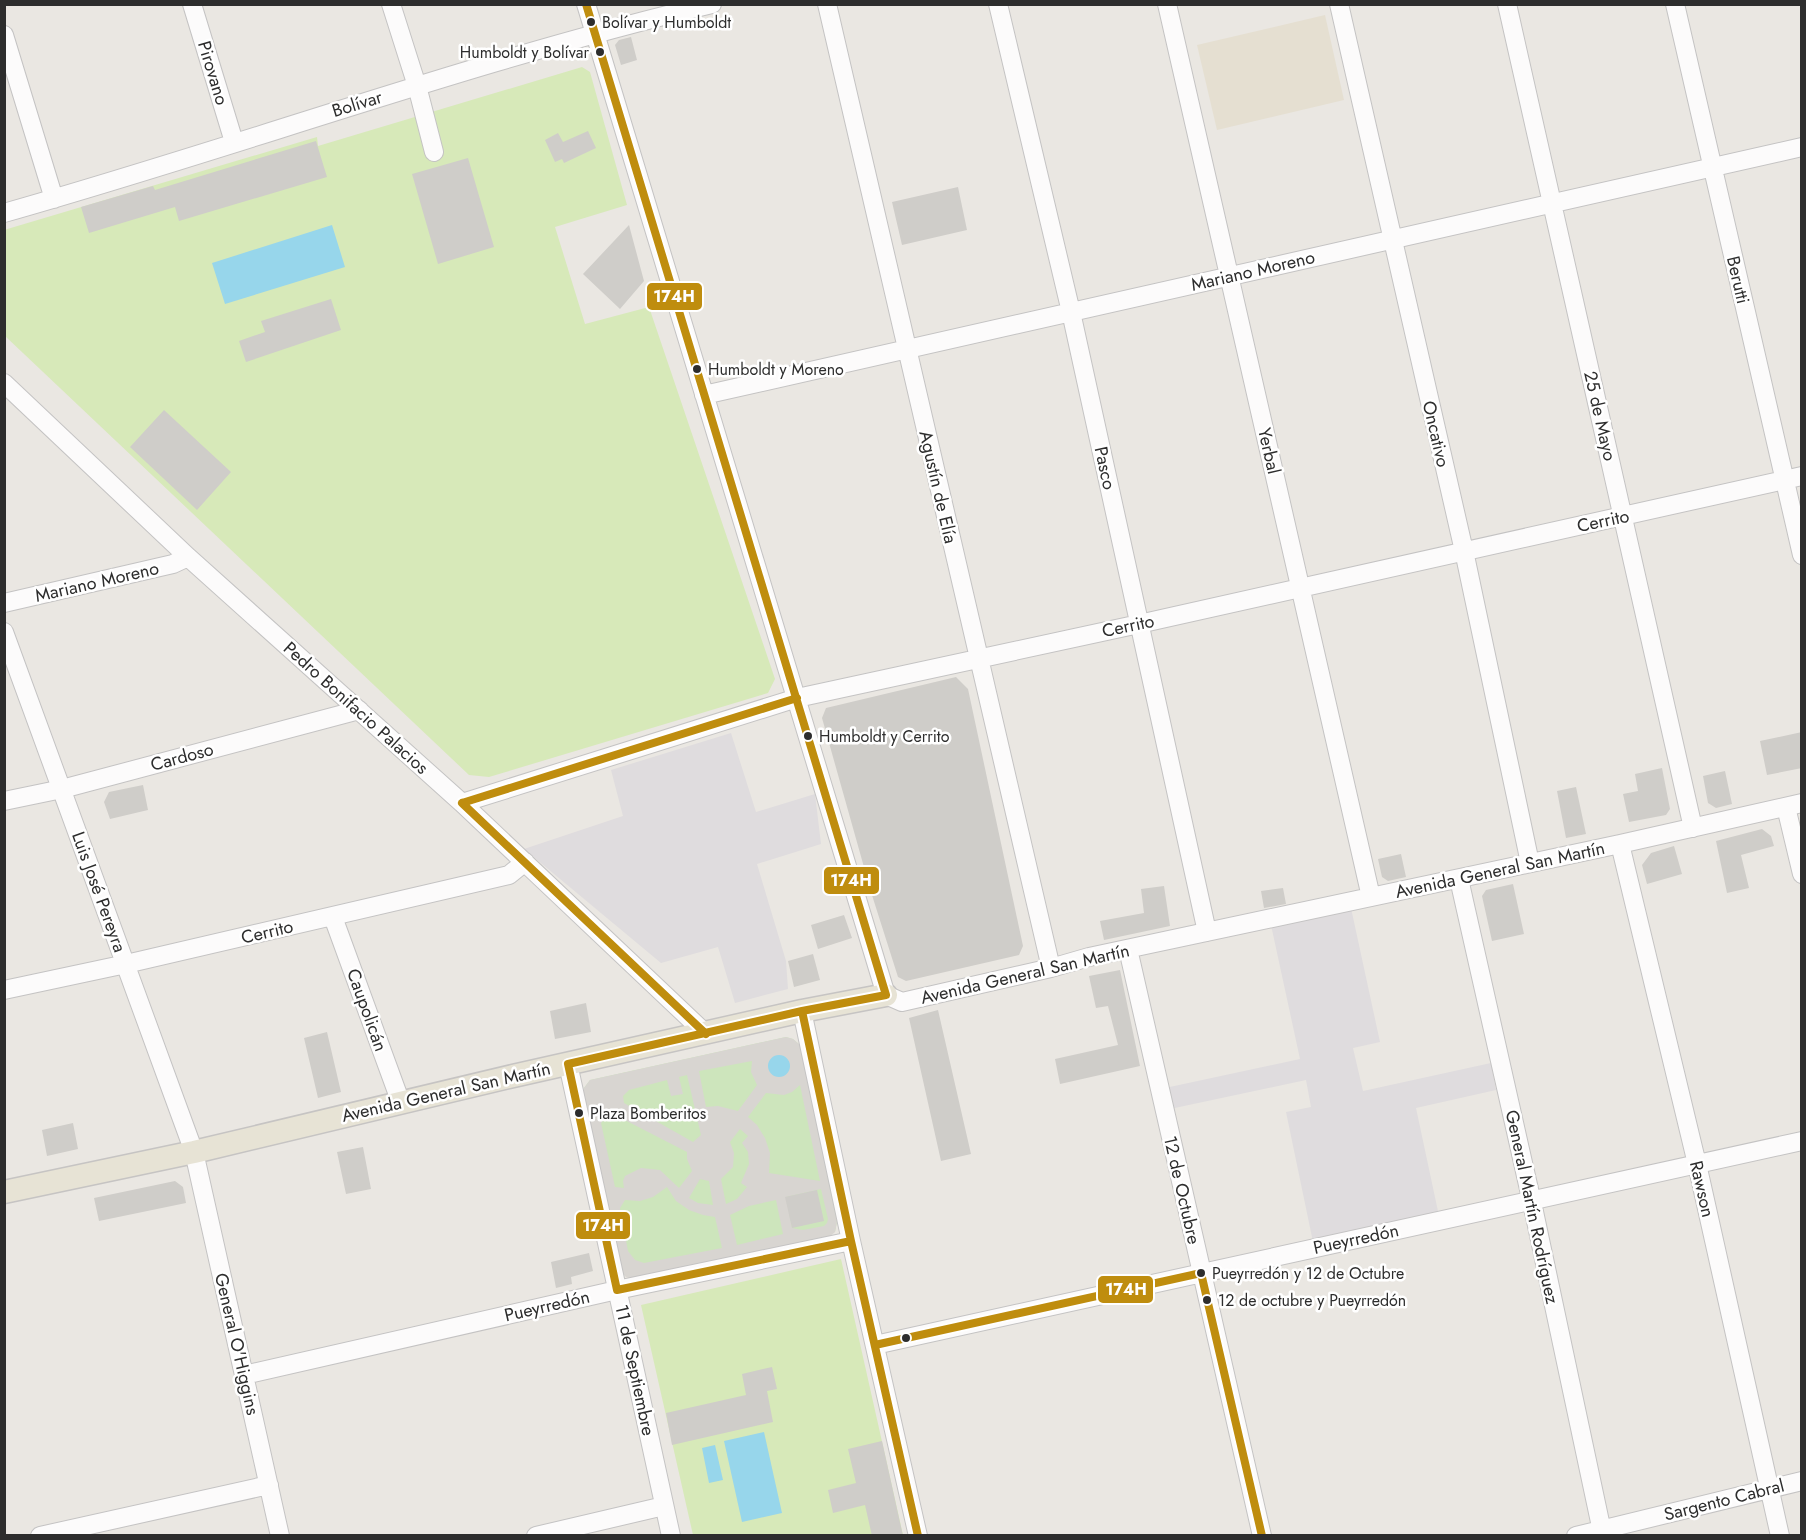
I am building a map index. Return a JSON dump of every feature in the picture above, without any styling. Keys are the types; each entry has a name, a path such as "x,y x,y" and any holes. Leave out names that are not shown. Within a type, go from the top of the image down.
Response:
{"main road":[{"name":"Avenida General San Martín","path":"4,1192 194,1152 802,1011 886,995"}],"street":[{"name":"Pirovano","path":"192,4 234,142"},
{"path":"391,4 417,86 434,152"},
{"path":"586,4 886,995"},
{"name":"Bolívar","path":"4,213 417,86 596,34 712,4"},
{"name":"Agustín de Elía","path":"827,4 1051,968"},
{"name":"Pasco","path":"998,4 1071,312 1207,932"},
{"name":"Yerbal","path":"1167,4 1371,897"},
{"name":"Oncativo","path":"1339,4 1464,551 1530,863"},
{"name":"25 de Mayo","path":"1507,4 1693,828"},
{"name":"Berutti","path":"1675,4 1712,167 1793,478 1802,555"},
{"path":"4,35 54,199"},
{"name":"Mariano Moreno","path":"704,395 1802,147"},
{"name":"Pedro Bonifacio Palacios","path":"4,382 188,557 462,803 706,1034"},
{"name":"Cerrito","path":"462,803 797,698 1793,478"},
{"name":"Mariano Moreno","path":"4,603 173,564 188,557"},
{"name":"Luis José Pereyra","path":"4,632 194,1152"},
{"name":"Cardoso","path":"4,801 62,789 360,711"},
{"path":"1794,805 1802,874"},
{"name":"Avenida General San Martín","path":"886,995 902,1002 1128,949 1794,805"},
{"name":"Rawson","path":"1620,844 1696,1164 1780,1536"},
{"name":"Cerrito","path":"4,990 333,917 509,875 525,862"},
{"name":"General Martín Rodríguez","path":"1459,879 1532,1202 1602,1533"},
{"name":"Caupolicán","path":"333,917 401,1103"},
{"name":"12 de Octubre","path":"1128,949 1262,1536"},
{"path":"802,1011 918,1536"},
{"name":"11 de Septiembre","path":"568,1064 671,1536"},
{"name":"Pueyrredón","path":"875,1345 1802,1141"},
{"name":"General O'Higgins","path":"194,1152 280,1536"},
{"name":"Pueyrredón","path":"244,1375 617,1290 851,1241"},
{"name":"Sargento Cabral","path":"1576,1536 1602,1533 1802,1481"},
{"path":"40,1536 269,1485"},
{"path":"536,1536 664,1506"}],"shaded area":[{"path":"1325,15 1344,100 1217,130 1197,45"},
{"path":"731,733 756,812 815,794 821,844 757,864 786,961 788,989 735,1003 718,947 661,963 524,849 623,816 611,770"},
{"path":"1351,908 1380,1042 1353,1048 1363,1091 1491,1063 1496,1090 1416,1108 1439,1216 1313,1242 1286,1112 1311,1107 1306,1080 1170,1109 1165,1088 1300,1059 1271,925"},
{"path":"786,1037 793,1039 800,1045 837,1222 835,1232 827,1239 634,1279 626,1277 620,1271 583,1099 584,1088 590,1080","holes":["752,1061 751,1072 757,1085 738,1111 718,1106 706,1107 699,1071","687,1075 701,1135 693,1142 624,1103 623,1096 629,1090 667,1080 671,1096 683,1094 679,1077","800,1085 820,1181 769,1173 770,1153 765,1138 757,1125 748,1117 766,1093 784,1095","617,1116 687,1152 692,1171 679,1188 660,1170 641,1168 625,1176 624,1188 615,1187 601,1123 606,1117","740,1129 748,1136 742,1143 748,1152 749,1164 741,1183 747,1187 737,1199 726,1204 721,1179 733,1167 734,1153 730,1142","700,1179 709,1181 713,1205 698,1203 689,1198","667,1187 676,1201 689,1210 715,1217 722,1248 644,1263 635,1260 628,1251 620,1208 625,1200 640,1201 653,1197","821,1189 827,1223 824,1226 803,1230 792,1228 786,1197","776,1200 783,1234 737,1245 730,1215 749,1206"]}],"green space":[{"path":"582,67 590,72 627,205 555,227 585,324 649,307 775,679 768,693 489,777 469,775 5,336 4,230 317,137 318,146"},
{"name":"Plaza Bomberitos","path":"786,1037 800,1045 837,1222 835,1232 626,1277 584,1088 590,1080"},
{"path":"841,1259 903,1535 693,1535 641,1305"}],"water":[{"path":"332,225 345,267 225,304 212,263"},
{"path":"779,1055 787,1058 790,1066 787,1074 779,1077 771,1074 768,1066 771,1058"},
{"path":"764,1432 782,1513 742,1522 724,1441"},
{"path":"715,1445 723,1480 709,1483 702,1448"}],"building":[{"path":"631,37 637,60 621,65 615,45 619,40"},
{"path":"588,131 596,148 564,163 562,159 555,162 545,140 558,133 563,142"},
{"path":"316,141 327,177 179,221 175,207 89,233 81,207 153,186 155,190"},
{"path":"468,158 494,247 438,264 412,174"},
{"path":"958,187 967,230 902,245 892,202"},
{"path":"629,225 644,281 620,309 583,274"},
{"path":"331,299 341,330 246,362 239,341 265,332 261,321"},
{"path":"164,410 231,472 197,510 130,447"},
{"path":"956,677 968,689 1023,946 1019,955 906,981 898,977 871,892 822,718 826,708"},
{"path":"1802,732 1802,768 1767,775 1760,741"},
{"path":"1662,768 1670,809 1666,815 1629,822 1623,794 1638,791 1635,774"},
{"path":"1725,771 1732,804 1716,808 1708,803 1703,776"},
{"path":"143,785 148,810 110,819 104,802 109,792"},
{"path":"1576,787 1586,834 1566,838 1557,791"},
{"path":"1762,829 1771,836 1774,846 1741,855 1749,888 1727,893 1716,841"},
{"path":"1674,846 1682,874 1647,884 1642,865 1651,853"},
{"path":"1401,854 1406,877 1388,881 1382,877 1378,859"},
{"path":"1513,884 1524,934 1492,941 1482,896 1486,890"},
{"path":"1164,886 1170,926 1104,940 1100,921 1144,913 1141,889"},
{"path":"1283,888 1286,904 1264,908 1261,891"},
{"path":"844,915 852,938 818,949 811,925"},
{"path":"813,954 820,980 794,987 788,961"},
{"path":"1120,970 1140,1066 1060,1084 1055,1059 1118,1045 1108,1006 1096,1008 1089,976"},
{"path":"586,1003 591,1032 555,1039 550,1011"},
{"path":"938,1010 971,1154 941,1161 909,1018"},
{"path":"327,1032 341,1092 318,1098 304,1038"},
{"path":"73,1123 78,1149 47,1156 42,1130"},
{"path":"363,1147 371,1189 346,1194 337,1152"},
{"path":"175,1181 183,1187 186,1203 99,1221 94,1198"},
{"path":"817,1190 824,1221 792,1228 785,1197"},
{"path":"589,1253 593,1271 571,1277 572,1284 556,1288 551,1262"},
{"path":"772,1367 777,1389 767,1391 773,1422 672,1445 666,1413 746,1395 742,1374"},
{"path":"882,1441 903,1536 872,1536 865,1505 833,1513 828,1490 856,1483 848,1449"}],"transit line":[{"name":"174H","path":"586,4 886,995 802,1011 568,1064 617,1290 851,1241"},
{"name":"174H","path":"462,803 797,698"},
{"name":"174H","path":"462,803 706,1034"},
{"name":"174H","path":"802,1011 918,1536"},
{"name":"174H","path":"875,1345 1201,1273 1262,1536"}],"place":[{"name":"Bolívar y Humboldt","path":"591,22"},
{"name":"Humboldt y Bolívar","path":"600,52"},
{"name":"Humboldt y Moreno","path":"697,369"},
{"name":"Humboldt y Cerrito","path":"808,736"},
{"name":"Plaza Bomberitos","path":"579,1113"},
{"name":"Pueyrredón y 12 de Octubre","path":"1201,1273"},
{"name":"12 de octubre y Pueyrredón","path":"1207,1300"}]}
